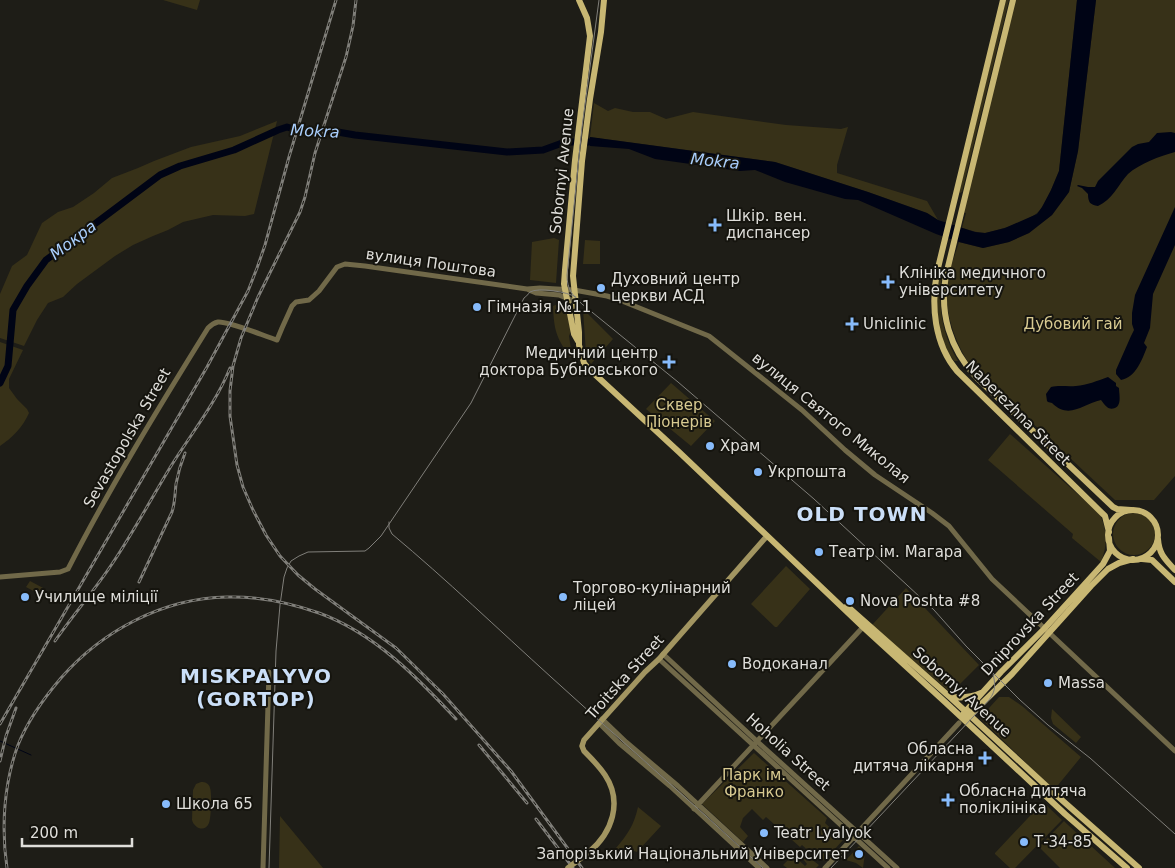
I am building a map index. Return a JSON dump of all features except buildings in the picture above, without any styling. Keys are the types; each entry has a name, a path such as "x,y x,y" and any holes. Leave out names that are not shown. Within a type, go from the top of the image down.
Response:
{"main road":[{"name":"Sobornyi Avenue","path":"580,0 587,18 590,36 578,127 564,284 574,334 584,363 964,717 1065,814 1127,868"},
{"name":"Sobornyi Avenue","path":"579,345 573,276 582,161 604,0"},
{"name":"Naberezhna Street","path":"1003,0 940,256 934,289 935,316 940,338 954,367 965,380 1105,516 1109,535"},
{"path":"1012,0 944,285 943,295 949,331 956,350 969,370 1113,507 1142,511 1151,517 1157,526 1159,548 1162,556 1175,570"},
{"path":"939,263 948,266"},
{"path":"1131,510 1125,511 1116,517 1110,527 1109,535 1113,549 1127,558 1152,560 1175,582"},
{"name":"Dniprovska Street","path":"964,717 1010,677 1104,564 1110,551 1109,535"},
{"name":"Troitska Street","path":"568,868 589,852 603,838 610,825 614,811 614,798 611,788 605,776 584,751 582,746 584,740 768,536"},
{"path":"1136,559 1150,553 1158,537"},
{"name":"Dniprovska Street","path":"964,717 1002,672 1047,631 1108,569 1119,562 1136,559"},
{"name":"Sobornyi Avenue","path":"865,625 951,697 964,717 1139,868"},
{"path":"951,697 975,696 984,692"}],"street":[{"name":"вулиця Поштова","path":"214,323 229,324 277,340 292,306 296,302 310,300 337,267 345,264 526,289 565,290"},
{"path":"526,289 536,293 559,295 576,302"},
{"name":"вулиця Святого Миколая","path":"565,290 588,292 617,299 709,336 802,410 875,475 950,526 986,573 1175,751"},
{"name":"Sevastopolska Street","path":"0,577 60,572 68,569 90,526 161,404 208,328 214,323"},
{"path":"696,807 865,625"},
{"name":"Hoholia Street","path":"661,656 888,868"},
{"path":"262,868 269,672"},
{"name":"Dniprovska Street","path":"825,868 964,717"},
{"path":"600,721 619,743 767,868"},
{"name":"Hoholia Street","path":"755,743 897,868"},
{"path":"696,807 759,868"}],"green space":[{"path":"163,0 200,0 197,10"},
{"path":"1006,0 1009,0 962,192 960,193 959,192"},
{"path":"1012,0 1077,0 1059,171 1047,200 1037,213 1012,225 982,233 962,228 966,213 961,212"},
{"name":"Дубовий гай","path":"1096,0 1175,0 1175,476 1154,500 1115,500 970,365 955,337 947,305 947,283 959,242 983,248 1009,242 1029,233 1052,215 1069,192 1078,151"},
{"path":"594,103 608,111 615,108 633,112 650,112 666,119 693,112 786,125 841,129 848,127 837,165 837,173 927,201 938,220 927,213 868,192 775,162 590,137"},
{"path":"277,121 254,214 245,216 213,215 183,222 133,245 77,284 63,297 48,303 24,346 0,338 0,294 12,266 27,255 42,223 58,212 73,207 112,178 191,147 240,136"},
{"path":"554,238 559,240 556,283 530,280 532,242"},
{"path":"585,240 600,241 600,264 583,264"},
{"path":"941,268 943,270 940,294 944,328 958,361 954,361 945,347 937,319 936,288"},
{"path":"560,303 566,310 571,331 569,336 572,356 570,357 555,327 553,306"},
{"path":"583,309 613,339 591,364 586,354"},
{"path":"0,342 23,350 9,379 9,388 29,413 17,432 0,446"},
{"name":"Сквер Піонерів","path":"671,383 715,421 691,446 646,409"},
{"path":"1010,434 1100,514 1106,538 1101,562 1072,538 1073,534 988,460"},
{"path":"1138,513 1146,516 1152,522 1155,534 1152,546 1146,552 1130,555 1122,552 1116,546 1113,530 1116,522 1122,516"},
{"path":"786,566 810,589 775,627 751,604"},
{"path":"30,581 45,589 44,593 41,595 26,587"},
{"path":"906,588 979,665 951,693 872,625"},
{"path":"999,697 1009,697 1022,706 1081,757 1054,790 980,718"},
{"path":"1052,709 1081,737 1076,743 1053,724 1051,718"},
{"name":"Парк ім. Франко","path":"754,753 827,818 825,823 843,840 824,861 819,853 815,857 802,845 800,847 766,817 763,820 752,809 743,818 740,827 748,836 743,842 702,804"},
{"path":"201,782 209,785 211,790 210,821 202,829 195,825 192,820 193,790 196,784"},
{"path":"1043,802 1062,820 1015,868 1010,868 995,853"},
{"path":"638,807 661,826 637,852 634,851 628,856 616,848 630,829"},
{"path":"280,816 323,868 279,868"},
{"path":"1064,821 1115,868 1060,868 1039,847"},
{"path":"859,846 865,853 863,868 856,863 846,860"},
{"path":"793,855 805,866 807,864 803,859 807,856 819,865 816,868 787,868 783,865"}],"water":[{"path":"1077,0 1096,0 1078,151 1069,192 1052,215 1029,233 1009,242 983,248 959,242 858,200 845,199 785,182 755,170 740,171 655,159 629,149 590,146 590,137 775,162 868,192 927,213 938,220 975,232 985,233 1005,228 1037,214 1051,190 1059,171"},
{"path":"1157,133 1175,133 1175,152 1150,161 1133,170 1124,178 1111,196 1098,206 1091,204 1088,194 1077,186 1095,187 1098,181 1132,147 1149,142"},
{"path":"1175,207 1175,245 1153,294 1150,328 1144,343 1147,347 1141,362 1134,372 1121,380 1116,374 1116,370 1134,330 1132,313 1135,295"},
{"path":"1108,377 1119,388 1119,404 1115,408 1108,408 1101,400 1070,411 1058,408 1047,401 1046,394 1051,387 1092,383"}],"waterway":[{"name":"Mokra","path":"0,383 8,366 13,310 27,286 46,260 160,175 180,166 234,150 287,127 307,133 332,131 507,152 543,150 565,142 598,142"},
{"path":"0,741 31,755"}],"tram line":[{"path":"599,0 582,127 567,275 569,288 573,295 814,499 934,610 966,646 1020,700 1090,758 1175,834"},
{"path":"269,868 276,651 280,605 287,568 291,561 308,552 365,551 369,548 381,536 471,403 524,298 530,292 539,290 560,292 576,297"},
{"path":"389,522 392,534 763,868"},
{"path":"831,868 989,700 995,686 992,670"}],"railway":[{"path":"0,724 207,367 248,291 265,245 336,0"},
{"path":"356,0 353,26 346,57 315,153 300,212 258,297 241,338 233,366 230,416 237,465 243,487 253,510 280,556 315,589 396,648 443,694 511,771 582,868"},
{"path":"55,641 120,552 171,466 210,406 230,368"},
{"path":"139,582 172,512 177,480 185,453"},
{"path":"7,868 4,821 7,790 13,760 22,736 43,701 77,661 95,646 135,620 180,603 203,599 239,597 274,601 319,613 358,632 376,644 410,672 456,719"},
{"path":"0,761 16,708"},
{"path":"479,745 527,803"},
{"path":"536,819 573,868"}],"place":[{"name":"Шкір. вен. диспансер","path":"715,225"},
{"name":"Клініка медичного університету","path":"888,282"},
{"name":"Духовний центр церкви АСД","path":"601,288"},
{"name":"Гімназія №11","path":"477,307"},
{"name":"Uniclinic","path":"852,324"},
{"name":"Медичний центр доктора Бубновського","path":"669,362"},
{"name":"Храм","path":"710,446"},
{"name":"Укрпошта","path":"758,472"},
{"name":"Театр ім. Магара","path":"819,552"},
{"name":"Училище міліції","path":"25,597"},
{"name":"Торгово-кулінарний ліцей","path":"563,597"},
{"name":"Nova Poshta #8","path":"850,601"},
{"name":"Водоканал","path":"732,664"},
{"name":"Massa","path":"1048,683"},
{"name":"Обласна дитяча лікарня","path":"985,758"},
{"name":"Обласна дитяча поліклініка","path":"948,800"},
{"name":"Школа 65","path":"166,804"},
{"name":"Teatr Lyalyok","path":"764,833"},
{"name":"Т-34-85","path":"1024,842"},
{"name":"Запорізький Національний Університет","path":"859,854"}],"district":[{"name":"OLD TOWN","path":"862,514"},
{"name":"MISKPALYVO (GORTOP)","path":"256,688"}],"water label":[{"name":"Мокра","path":"73,240"}]}
